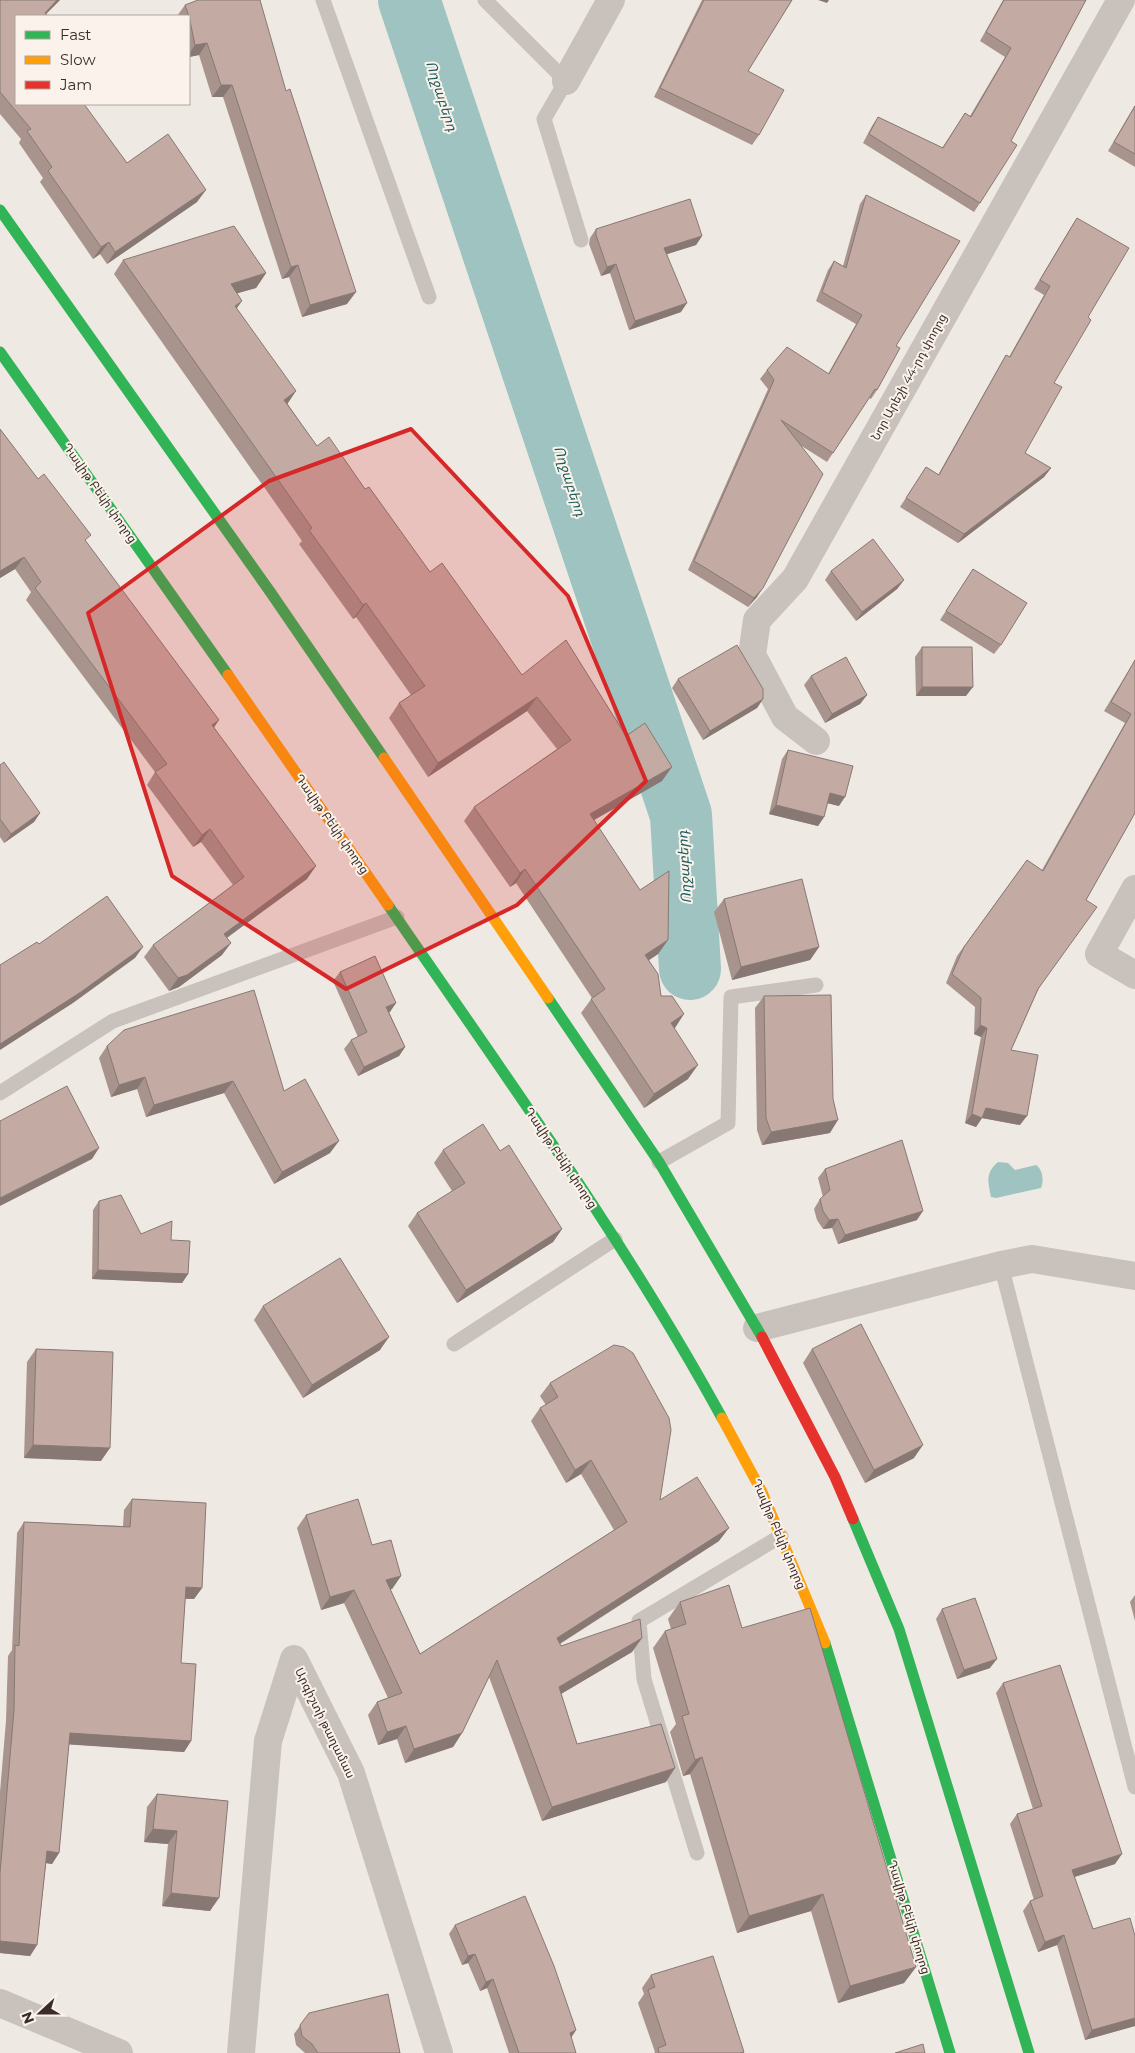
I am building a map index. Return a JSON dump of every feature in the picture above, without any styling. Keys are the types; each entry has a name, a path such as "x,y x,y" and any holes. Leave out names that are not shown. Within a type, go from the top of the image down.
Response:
{"main road":[{"path":"0,210 271,593 659,1162 757,1328 835,1477 899,1629 1029,2053"},
{"name":"Դավիթ Բեկի փողոց","path":"0,352 268,731 571,1171 684,1349 762,1492 827,1648 950,2053"}],"street":[{"path":"566,80 611,0"},
{"name":"Նոր Արեշի 44-րդ փողոց","path":"816,740 786,717 752,655 757,620 795,579 1121,0"},
{"path":"1135,889 1099,954 1135,975"},
{"path":"757,1328 1001,1265 1032,1259 1135,1276"},
{"name":"Արգիշտի թաղամաս","path":"241,2053 268,1741 294,1659 351,1773 439,2053"},
{"path":"0,2003 119,2053"}],"lane":[{"path":"323,0 429,297"},
{"path":"485,0 566,80 544,119 581,240"},
{"path":"0,1093 113,1021 397,918"},
{"path":"659,1162 728,1123 731,997 816,985"},
{"path":"454,1344 615,1239"},
{"path":"1001,1265 1135,1787"},
{"path":"697,1853 644,1679 639,1621 781,1536"}],"highlighted area":[{"path":"411,429 568,596 646,781 517,905 346,989 172,876 88,613 269,481"}],"water":[{"path":"998,1162 1008,1163 1015,1170 1036,1165 1042,1175 1041,1188 996,1198 991,1197 988,1178 991,1170"}],"building":[{"path":"0,0 57,0 45,13 47,15 15,15 15,105 85,105 127,163 168,134 206,190 115,252 109,242 101,247 48,171 52,167 27,131 31,129 0,92"},
{"path":"198,0 260,0 286,91 290,89 356,292 310,305 298,265 291,267 232,85 221,85 207,43 195,45 190,15 185,5"},
{"path":"704,0 792,0 748,71 784,90 759,135 660,88"},
{"path":"1004,0 1086,0 1011,141 1017,145 980,203 869,134 878,117 943,148 965,113 971,117 1011,48 986,32"},
{"path":"1135,106 1135,154 1114,142"},
{"path":"866,195 960,241 896,346 900,348 877,390 875,389 833,453 781,420 823,474 763,588 754,598 694,561 774,380 767,370 787,347 829,374 862,315 822,292 834,261 846,268"},
{"path":"690,199 702,236 664,248 687,303 635,321 616,264 607,267 596,235 596,229"},
{"path":"1077,218 1129,248 1088,317 1091,320 1054,383 1062,387 1025,453 1051,468 964,534 906,498 926,467 939,475 1006,355 1010,357 1050,286 1040,280"},
{"path":"234,226 266,273 231,284 242,301 235,306 296,391 284,400 317,446 329,437 365,489 369,487 430,572 442,563 522,675 566,640 626,736 645,723 672,767 590,814 640,890 669,871 668,940 645,955 658,974 661,996 672,996 684,1014 671,1023 698,1065 654,1094 591,999 605,989 525,869 520,873 474,807 571,740 537,697 438,763 399,703 425,686 366,603 363,605 309,530 312,528 123,260"},
{"path":"0,429 38,479 44,474 91,535 85,540 219,720 212,725 316,866 224,934 231,943 187,975 178,978 153,945 244,877 210,829 202,835 155,772 167,764 35,588 41,582 24,557 0,571"},
{"path":"873,539 904,580 862,612 831,571"},
{"path":"973,569 1027,603 1001,645 946,611"},
{"path":"737,645 763,689 763,699 710,731 678,679"},
{"path":"922,647 972,647 973,687 922,687"},
{"path":"846,657 867,695 832,714 811,676"},
{"path":"1135,660 1135,813 1086,900 1097,907 1038,989 1011,1050 1038,1055 1027,1116 986,1108 982,1118 972,1114 987,1028 980,1025 981,998 952,974 964,947 1027,860 1043,871 1131,714 1111,702"},
{"path":"788,750 853,766 845,797 830,793 824,817 776,805"},
{"path":"4,762 40,813 11,834 0,819 0,765"},
{"path":"802,879 819,947 741,967 724,899"},
{"path":"107,896 143,947 81,992 0,1044 0,965 37,942 39,944"},
{"path":"375,956 396,1003 386,1007 405,1047 364,1067 351,1040 367,1032 340,972"},
{"path":"254,990 284,1091 305,1079 339,1141 282,1172 233,1081 154,1105 145,1077 119,1085 107,1046 124,1030"},
{"path":"831,995 833,1099 838,1120 771,1132 766,1118 764,996"},
{"path":"67,1086 99,1148 0,1198 0,1121"},
{"path":"483,1124 500,1151 509,1145 562,1229 466,1290 417,1213 465,1183 443,1150"},
{"path":"902,1140 923,1211 845,1235 838,1219 829,1220 823,1211 820,1199 830,1190 825,1169"},
{"path":"121,1195 141,1234 172,1221 171,1240 190,1241 188,1274 98,1270 99,1201"},
{"path":"340,1258 389,1337 312,1385 263,1306"},
{"path":"861,1324 923,1445 874,1470 812,1349"},
{"path":"614,1345 624,1347 633,1353 669,1418 671,1430 660,1500 697,1477 729,1528 557,1638 561,1646 640,1619 642,1638 559,1687 577,1744 661,1724 675,1768 552,1807 497,1660 462,1733 414,1749 406,1726 387,1732 377,1702 402,1693 354,1590 330,1597 306,1515 358,1499 372,1545 391,1540 401,1576 386,1580 420,1654 627,1522 591,1460 575,1470 540,1408 558,1397 550,1383"},
{"path":"36,1349 113,1352 110,1448 33,1445"},
{"path":"132,1499 206,1503 202,1588 186,1587 181,1663 196,1664 191,1741 70,1733 59,1853 47,1851 37,1945 0,1941 0,1873 14,1710 15,1645 19,1646 24,1522 130,1527"},
{"path":"729,1585 742,1628 810,1608 916,1967 850,1986 823,1894 749,1916 702,1757 695,1760 682,1716 689,1714 665,1631 686,1624 680,1602"},
{"path":"975,1598 997,1659 964,1670 942,1609"},
{"path":"1060,1665 1122,1854 1072,1870 1093,1929 1130,1918 1135,1936 1135,2018 1092,2030 1064,1935 1045,1942 1030,1901 1043,1896 1017,1814 1042,1806 1003,1683"},
{"path":"157,1794 228,1801 219,1898 171,1893 177,1831 153,1829"},
{"path":"525,1896 554,1966 576,2030 570,2033 576,2053 519,2053 493,1979 486,1982 475,1954 468,1956 455,1925"},
{"path":"713,1956 744,2052 659,2053 658,2048 666,2045 648,1990 655,1987 651,1975"},
{"path":"388,1994 400,2053 318,2053 312,2044 302,2036 300,2025 309,2013"},
{"path":"923,2044 925,2053 895,2053"}],"waterway":[{"name":"Ողջաբերդ","path":"409,0 681,815 690,969"}],"traffic: fast":[{"path":"0,210 271,593 384,758"},
{"path":"0,352 228,675"},
{"path":"388,905 604,1221 684,1351 722,1418"},
{"path":"548,998 659,1162 762,1337"},
{"path":"853,1519 899,1629 1029,2053"},
{"path":"825,1643 950,2053"}],"traffic: slow":[{"path":"228,675 388,905"},
{"path":"384,758 548,998"},
{"path":"722,1418 762,1492 825,1643"}],"traffic: jam":[{"path":"762,1337 835,1477 853,1519"}]}
